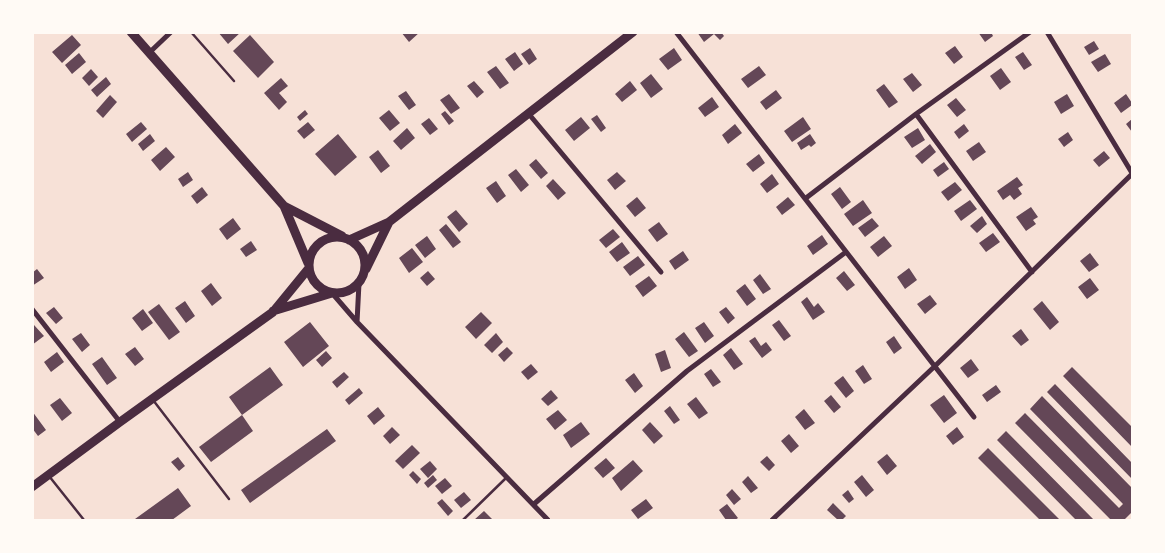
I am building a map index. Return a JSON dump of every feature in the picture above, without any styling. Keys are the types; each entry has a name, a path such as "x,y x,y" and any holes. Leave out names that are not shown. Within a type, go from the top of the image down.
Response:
{"main road":[{"path":"131,32 284,206 309,265 311,276 320,287 332,293"},
{"path":"32,487 152,398 273,312 309,265 312,250 320,241 332,236 347,238 390,222 633,32"},
{"path":"284,206 355,242 362,251 365,263 364,274"},
{"path":"273,312 332,293 342,293 352,289 359,283 390,222"}],"street":[{"path":"150,52 171,32"},
{"path":"676,32 974,417"},
{"path":"806,198 916,114 1030,32"},
{"path":"772,520 935,366 1132,174 1047,32"},
{"path":"528,113 661,272"},
{"path":"916,114 1032,272"},
{"path":"534,504 688,372 846,252"},
{"path":"357,322 359,283"},
{"path":"332,293 357,322 548,520"},
{"path":"32,309 120,422"}],"lane":[{"path":"190,32 234,81"},
{"path":"152,398 229,499"},
{"path":"48,475 84,520"},
{"path":"463,520 506,478"}],"building":[{"path":"218,32 241,32 228,44"},
{"path":"401,32 420,32 409,42"},
{"path":"697,32 721,32 724,36 720,40 714,34 704,42"},
{"path":"978,32 991,32 993,36 985,42"},
{"path":"72,35 81,45 62,63 52,52"},
{"path":"250,35 274,62 258,78 233,51"},
{"path":"1094,41 1099,49 1089,55 1084,47"},
{"path":"955,46 963,57 954,64 945,53"},
{"path":"530,48 537,59 529,65 521,54"},
{"path":"674,48 682,60 668,70 659,59"},
{"path":"515,52 523,64 514,71 505,59"},
{"path":"1023,52 1032,65 1024,70 1015,57"},
{"path":"79,53 86,62 72,74 65,65"},
{"path":"1105,54 1111,64 1098,72 1091,62"},
{"path":"496,66 509,83 500,89 487,72"},
{"path":"759,66 766,75 748,88 741,79"},
{"path":"1001,68 1011,82 1000,90 990,76"},
{"path":"91,69 98,77 89,86 82,78"},
{"path":"912,73 922,85 913,92 903,79"},
{"path":"651,74 663,89 651,98 640,83"},
{"path":"106,77 111,84 97,97 91,90"},
{"path":"281,78 288,86 279,93 287,102 279,110 264,93"},
{"path":"474,81 484,92 477,98 467,86"},
{"path":"630,81 637,90 622,102 615,94"},
{"path":"884,84 898,102 889,108 876,90"},
{"path":"776,90 782,98 766,110 760,102"},
{"path":"406,91 416,105 409,110 398,96"},
{"path":"449,94 460,108 451,114 440,100"},
{"path":"1067,94 1074,106 1061,114 1054,102"},
{"path":"1126,94 1132,105 1121,113 1114,103"},
{"path":"110,95 117,102 103,118 96,111"},
{"path":"712,97 719,107 705,117 698,108"},
{"path":"956,98 966,110 957,117 947,105"},
{"path":"305,110 308,114 300,121 297,117"},
{"path":"389,110 400,123 390,131 379,118"},
{"path":"445,111 454,121 449,125 441,114"},
{"path":"597,115 606,128 601,132 591,119"},
{"path":"581,117 590,128 574,141 565,130"},
{"path":"803,117 811,129 792,142 784,131"},
{"path":"429,118 438,129 430,135 421,124"},
{"path":"1132,119 1132,132 1126,124"},
{"path":"141,122 147,129 132,142 126,134"},
{"path":"308,122 315,130 304,139 297,131"},
{"path":"735,124 742,133 728,144 722,135"},
{"path":"964,124 969,131 959,139 954,132"},
{"path":"407,128 415,138 401,150 393,141"},
{"path":"918,128 925,140 912,148 904,137"},
{"path":"1068,132 1073,140 1064,147 1058,139"},
{"path":"150,134 155,141 143,151 138,144"},
{"path":"338,134 357,157 335,176 315,154"},
{"path":"810,134 816,143 811,147 809,145 801,150 797,143"},
{"path":"979,142 986,152 973,161 966,151"},
{"path":"930,144 936,152 922,164 915,156"},
{"path":"166,147 175,157 160,171 151,160"},
{"path":"378,150 390,166 381,173 369,157"},
{"path":"1104,151 1110,158 1099,167 1093,160"},
{"path":"759,154 765,163 753,172 746,164"},
{"path":"536,159 548,173 541,179 529,165"},
{"path":"944,162 949,169 938,177 933,170"},
{"path":"516,169 529,185 521,192 508,175"},
{"path":"188,172 193,180 183,187 178,179"},
{"path":"617,172 626,181 615,190 607,180"},
{"path":"772,174 779,184 767,193 760,184"},
{"path":"1017,177 1023,185 1018,188 1022,194 1014,200 1010,195 1003,200 997,191"},
{"path":"553,179 566,193 558,200 546,186"},
{"path":"496,181 506,196 497,203 486,188"},
{"path":"955,182 962,190 948,201 941,192"},
{"path":"202,187 208,195 197,204 191,196"},
{"path":"840,187 851,202 842,209 831,194"},
{"path":"637,197 646,208 635,217 626,206"},
{"path":"788,197 795,205 782,215 776,207"},
{"path":"863,200 872,213 853,226 844,214"},
{"path":"970,200 977,209 961,221 954,211"},
{"path":"1031,207 1038,217 1033,220 1036,224 1026,231 1016,217"},
{"path":"456,210 468,224 459,232 447,217"},
{"path":"982,216 987,224 977,233 970,226"},
{"path":"233,218 241,229 227,240 219,229"},
{"path":"872,218 879,226 865,237 858,228"},
{"path":"659,222 668,234 657,242 648,230"},
{"path":"446,224 461,242 453,248 439,230"},
{"path":"613,229 620,237 606,248 599,240"},
{"path":"993,233 1000,242 986,252 979,243"},
{"path":"822,235 828,244 813,255 807,246"},
{"path":"427,236 436,249 425,258 415,245"},
{"path":"884,236 892,246 878,257 870,247"},
{"path":"251,241 257,250 246,257 240,249"},
{"path":"622,242 630,253 617,262 609,252"},
{"path":"412,248 423,262 409,273 399,258"},
{"path":"683,251 689,260 675,270 669,261"},
{"path":"1090,253 1099,265 1089,272 1080,261"},
{"path":"638,256 645,265 630,276 623,267"},
{"path":"909,268 917,280 905,289 897,277"},
{"path":"37,269 44,278 32,286 32,273"},
{"path":"428,271 435,279 427,286 420,278"},
{"path":"844,271 855,285 847,291 836,278"},
{"path":"760,274 771,289 763,294 753,280"},
{"path":"649,276 657,286 643,297 635,286"},
{"path":"1090,278 1099,290 1087,299 1078,287"},
{"path":"211,283 222,298 212,306 201,291"},
{"path":"745,284 756,299 747,306 736,291"},
{"path":"930,295 937,304 925,314 917,304"},
{"path":"807,297 814,307 818,303 825,312 813,320 801,302"},
{"path":"185,301 195,316 186,323 175,308"},
{"path":"1042,301 1059,322 1050,330 1033,309"},
{"path":"159,304 180,332 169,340 148,312"},
{"path":"54,307 63,318 56,324 46,313"},
{"path":"726,307 735,318 728,324 719,312"},
{"path":"143,309 153,323 142,331 132,318"},
{"path":"481,312 492,323 476,339 465,327"},
{"path":"779,320 791,336 784,341 772,325"},
{"path":"310,322 329,346 303,367 284,342"},
{"path":"704,322 714,336 705,343 695,328"},
{"path":"34,325 44,336 32,345 32,327"},
{"path":"1021,329 1029,340 1021,346 1012,336"},
{"path":"684,332 698,351 689,357 675,339"},
{"path":"81,333 90,345 82,352 72,339"},
{"path":"496,333 503,342 492,353 484,345"},
{"path":"894,336 902,348 894,354 886,342"},
{"path":"755,337 761,346 766,342 772,350 762,358 749,341"},
{"path":"135,347 144,359 135,366 125,354"},
{"path":"507,347 513,353 504,362 498,355"},
{"path":"731,348 743,364 734,370 723,355"},
{"path":"665,350 671,368 661,372 655,354"},
{"path":"326,351 332,358 322,367 316,360"},
{"path":"57,352 64,362 51,372 44,362"},
{"path":"102,357 117,378 107,385 92,364"},
{"path":"971,359 979,370 968,378 960,368"},
{"path":"531,364 538,372 528,380 521,372"},
{"path":"863,365 872,379 864,384 855,371"},
{"path":"270,367 283,385 242,415 229,397"},
{"path":"1072,367 1132,427 1132,447 1063,376"},
{"path":"711,369 721,382 713,387 704,374"},
{"path":"344,372 349,377 337,388 332,382"},
{"path":"634,373 643,386 635,393 625,380"},
{"path":"843,376 854,391 846,398 834,383"},
{"path":"1055,384 1132,463 1132,479 1047,392"},
{"path":"996,385 1001,392 987,402 982,395"},
{"path":"359,388 363,393 349,405 345,400"},
{"path":"551,390 558,398 548,406 541,399"},
{"path":"831,395 841,407 834,413 824,401"},
{"path":"944,395 957,413 944,423 930,405"},
{"path":"1042,396 1132,488 1132,512 1124,520 1111,520 1015,423 1025,413 1119,508 1123,504 1030,409"},
{"path":"696,397 708,413 699,419 687,404"},
{"path":"60,398 72,413 62,421 50,405"},
{"path":"670,406 680,420 674,424 664,411"},
{"path":"378,407 385,416 374,425 367,416"},
{"path":"804,409 815,423 805,430 795,417"},
{"path":"558,410 567,420 555,430 546,419"},
{"path":"32,411 46,430 38,436 32,428"},
{"path":"242,415 253,431 211,462 199,447"},
{"path":"581,422 590,434 571,448 563,435"},
{"path":"650,422 663,436 654,444 642,430"},
{"path":"392,427 400,435 390,444 383,436"},
{"path":"957,427 964,437 953,445 946,436"},
{"path":"327,429 336,441 250,503 241,490"},
{"path":"1006,431 1094,520 1076,520 997,440"},
{"path":"789,434 799,446 791,453 781,441"},
{"path":"412,445 420,453 403,469 395,461"},
{"path":"988,448 1060,520 1040,520 978,458"},
{"path":"887,454 897,466 887,475 877,462"},
{"path":"767,456 775,465 769,471 760,462"},
{"path":"178,457 185,466 179,471 171,462"},
{"path":"606,458 615,468 603,478 594,468"},
{"path":"633,460 643,471 621,491 612,478"},
{"path":"430,461 437,469 428,478 420,469"},
{"path":"413,471 421,479 417,484 409,475"},
{"path":"433,475 437,480 428,488 424,483"},
{"path":"862,475 874,490 866,497 854,482"},
{"path":"748,476 758,488 751,493 742,482"},
{"path":"445,478 452,486 442,494 435,486"},
{"path":"178,488 191,506 172,520 135,519"},
{"path":"732,489 741,499 734,505 726,495"},
{"path":"848,490 854,499 849,503 842,495"},
{"path":"464,492 471,500 461,508 454,500"},
{"path":"442,499 453,511 448,516 437,503"},
{"path":"646,499 653,508 638,519 631,510"},
{"path":"833,503 846,516 842,520 838,520 827,510"},
{"path":"727,504 738,518 735,520 726,520 719,510"},
{"path":"484,511 492,519 474,520"}]}
